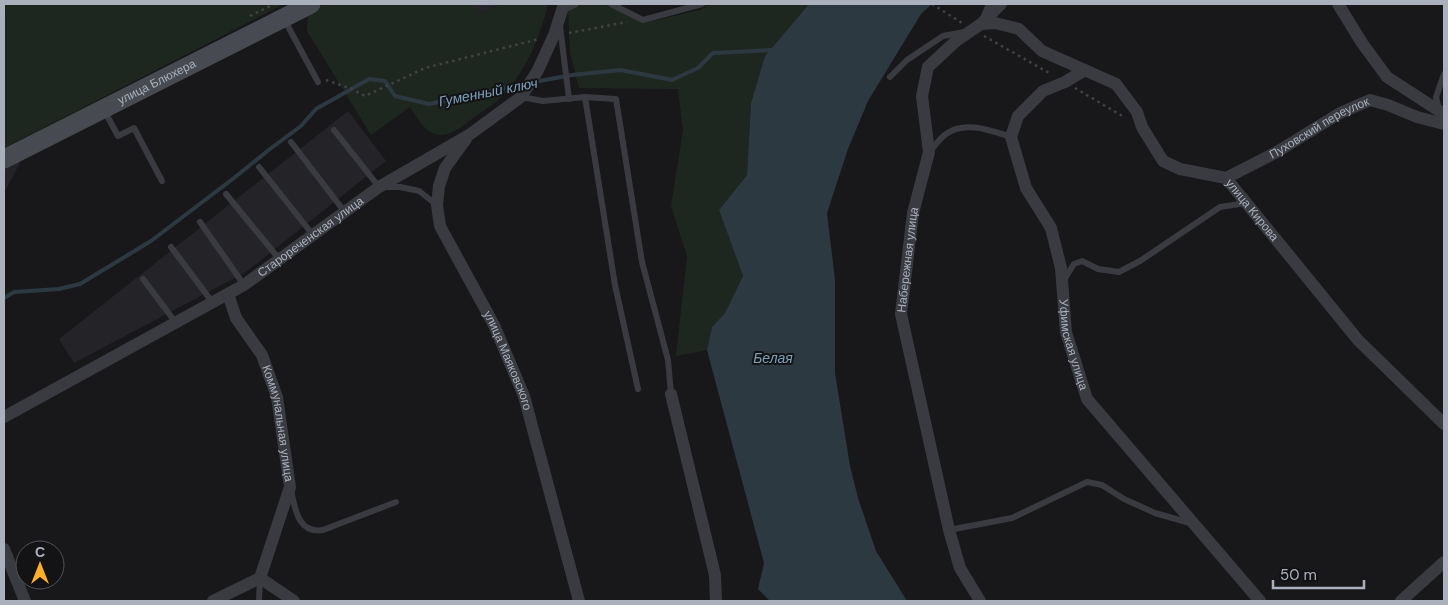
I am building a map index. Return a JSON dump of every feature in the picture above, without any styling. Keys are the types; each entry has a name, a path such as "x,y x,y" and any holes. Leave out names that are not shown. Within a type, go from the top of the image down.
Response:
{"main road":[{"name":"улица Блюхера","path":"4,158 310,4"}],"street":[{"path":"977,27 1001,4"},
{"path":"1338,4 1362,43 1387,77 1442,113"},
{"name":"Старореченская улица","path":"4,417 244,285 344,211 380,187 469,135 521,97 557,35 562,12"},
{"name":"улица Кирова","path":"977,27 995,23 1019,28 1042,51 1116,84 1137,112 1142,127 1163,161 1180,169 1226,178 1358,340 1444,424"},
{"name":"Набережная улица","path":"977,27 956,41 928,67 922,96 929,152 913,212 902,314 949,530 960,568 980,601"},
{"path":"1011,137 1018,116 1043,91 1065,82 1085,70"},
{"name":"Пуховский переулок","path":"1226,178 1275,153 1340,113 1370,100 1417,117 1444,124"},
{"name":"улица Маяковского","path":"469,135 445,168 439,186 437,205 440,226 494,325 524,396 579,601"},
{"name":"Уфимская улица","path":"1011,137 1026,188 1051,228 1061,268 1066,332 1087,399 1260,601"},
{"name":"Коммунальная улица","path":"228,294 236,318 262,355 278,396 290,486 260,578"},
{"path":"671,394 715,575 716,601"},
{"path":"4,549 24,601"},
{"path":"1401,601 1444,562"},
{"path":"214,601 260,578 294,601"}],"lane":[{"path":"562,12 576,4"},
{"path":"611,4 644,20 702,4"},
{"path":"619,8 628,4"},
{"path":"890,77 908,60 943,36 977,27 989,4"},
{"path":"284,18 318,82"},
{"path":"557,35 565,68 569,99"},
{"path":"1442,113 1436,97 1444,74"},
{"path":"521,97 543,101 585,97 616,99 642,262 668,360 671,394"},
{"path":"585,97 615,285 638,389"},
{"path":"104,109 118,136 134,128 162,182"},
{"path":"929,152 946,133 965,126 1011,137"},
{"path":"334,130 380,187 400,187 419,191 437,205"},
{"path":"291,142 344,211"},
{"path":"259,167 313,235"},
{"path":"226,194 280,260"},
{"path":"1062,283 1074,264 1082,261 1098,269 1119,272 1140,261 1220,207 1246,203"},
{"path":"200,222 244,285"},
{"path":"170,247 213,302"},
{"path":"143,279 176,323"},
{"path":"949,530 1012,518 1087,482 1102,485 1124,499 1155,513 1194,524"},
{"path":"290,486 300,521 306,528 314,532 396,502"},
{"path":"259,601 260,578"}],"path":[{"path":"932,4 977,27 1142,127"},
{"path":"318,82 327,80 365,96 425,68 557,35 644,20"}],"shaded area":[{"path":"6,4 284,4 4,148 4,18"},
{"path":"326,4 474,4 479,14 500,4 548,4 530,56 523,69 507,91 491,106 458,129 445,135 435,134 427,130 410,107 371,135 307,31 308,13"},
{"path":"474,4 500,4 479,14"},
{"path":"568,4 605,4 644,23 700,10 711,4 809,4 765,56 751,103 747,175 719,210 743,276 725,313 712,327 707,350 676,356 687,256 671,206 683,130 678,89 579,88 570,53"},
{"path":"348,111 386,161 246,272 74,363 59,339"},
{"path":"22,159 4,193 4,168"}],"water":[{"name":"Белая","path":"809,4 932,4 921,14 868,101 848,149 827,213 835,280 835,373 850,466 858,498 876,551 907,601 770,601 758,589 764,563 707,350 712,327 725,313 743,276 719,210 747,175 751,103 765,56"}],"waterway":[{"name":"Гуменный ключ","path":"534,82 572,75 621,70 672,80 698,68 713,53 773,50"},
{"name":"Гуменный ключ","path":"4,298 14,292 59,289 80,284 151,241 301,126 316,109 369,79 385,81 395,96 429,104 524,84"}]}
